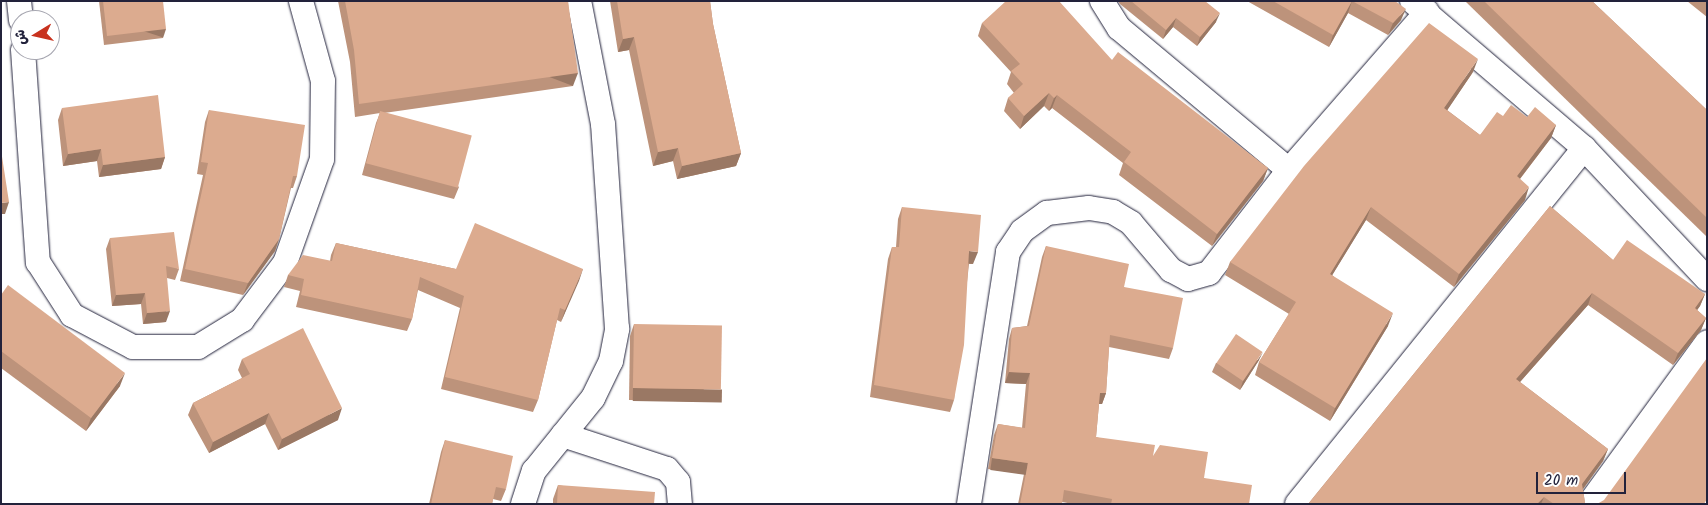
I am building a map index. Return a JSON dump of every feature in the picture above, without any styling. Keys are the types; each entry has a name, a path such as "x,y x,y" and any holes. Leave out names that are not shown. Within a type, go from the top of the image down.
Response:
{"street":[{"path":"24,60 38,262 72,315 133,347 198,347 242,320 285,263 322,160 323,81 301,1"},
{"path":"523,504 534,471 593,398 612,361 617,329 603,124 578,1"},
{"path":"1102,1 1119,28 1289,170"},
{"path":"969,504 1008,252 1022,231 1047,212 1089,208 1113,212 1137,228 1172,270 1188,279 1198,278 1229,253 1289,170 1419,6 1584,148 1707,279"},
{"path":"1297,504 1584,148"},
{"path":"1589,504 1707,342"},
{"path":"563,436 667,469 678,482 680,504"}],"building":[{"path":"103,1 163,1 166,29 107,36"},
{"path":"345,1 568,1 578,73 359,104 354,50"},
{"path":"617,1 710,1 713,24 741,153 682,166 678,148 658,152 634,37 623,39"},
{"path":"1006,1 1059,1 1112,60 1118,52 1268,168 1217,234 1124,162 1131,152 1057,95 1054,98 1049,93 1024,116 1008,98 1023,84 1011,71 1020,64 982,23"},
{"path":"1131,1 1205,1 1220,13 1200,37 1176,18 1166,30"},
{"path":"1273,1 1352,1 1333,35"},
{"path":"1352,1 1395,1 1406,9 1393,23"},
{"path":"1484,1 1592,1 1707,110 1707,218"},
{"path":"1429,23 1478,59 1444,108 1480,135 1497,112 1503,116 1511,105 1527,117 1535,107 1556,125 1517,176 1529,187 1459,274 1371,207 1330,274 1393,313 1335,408 1259,362 1296,302 1230,262 1304,166"},
{"path":"158,95 165,157 103,165 101,149 68,154 62,108"},
{"path":"209,110 305,125 297,176 293,176 279,239 248,283 185,269 208,163 201,162"},
{"path":"380,111 472,136 458,188 366,163"},
{"path":"1,150 9,202 1,203"},
{"path":"1550,206 1613,260 1627,240 1705,294 1695,308 1706,318 1678,353 1592,293 1516,379 1608,449 1582,484 1585,503 1588,504 1554,504 1544,497 1537,504 1309,503"},
{"path":"902,207 981,215 978,252 969,251 964,345 954,400 874,385 892,247 899,247"},
{"path":"475,223 583,269 565,310 560,308 538,400 445,377 464,296 420,277 412,319 301,295 304,279 288,275 303,255 332,261 336,243 456,269"},
{"path":"174,232 179,269 166,266 170,311 147,313 145,293 116,295 110,238"},
{"path":"1046,246 1129,264 1124,287 1183,298 1173,348 1110,335 1106,393 1100,393 1096,437 1155,445 1153,456 1160,445 1208,452 1204,478 1252,485 1249,504 1111,504 1112,499 1064,490 1062,504 1020,504 1028,463 992,458 998,424 1025,428 1030,373 1009,372 1012,328 1029,326"},
{"path":"8,285 125,373 91,418 1,351 1,295"},
{"path":"634,324 722,326 721,390 633,388"},
{"path":"303,328 342,408 282,439 269,413 213,442 193,403 250,374 242,359"},
{"path":"1236,334 1263,352 1243,381 1216,363"},
{"path":"1707,358 1707,499 1704,504 1597,504 1604,500"},
{"path":"445,440 513,456 506,489 496,487 492,504 431,504"},
{"path":"558,485 655,492 654,504 557,504"}]}
